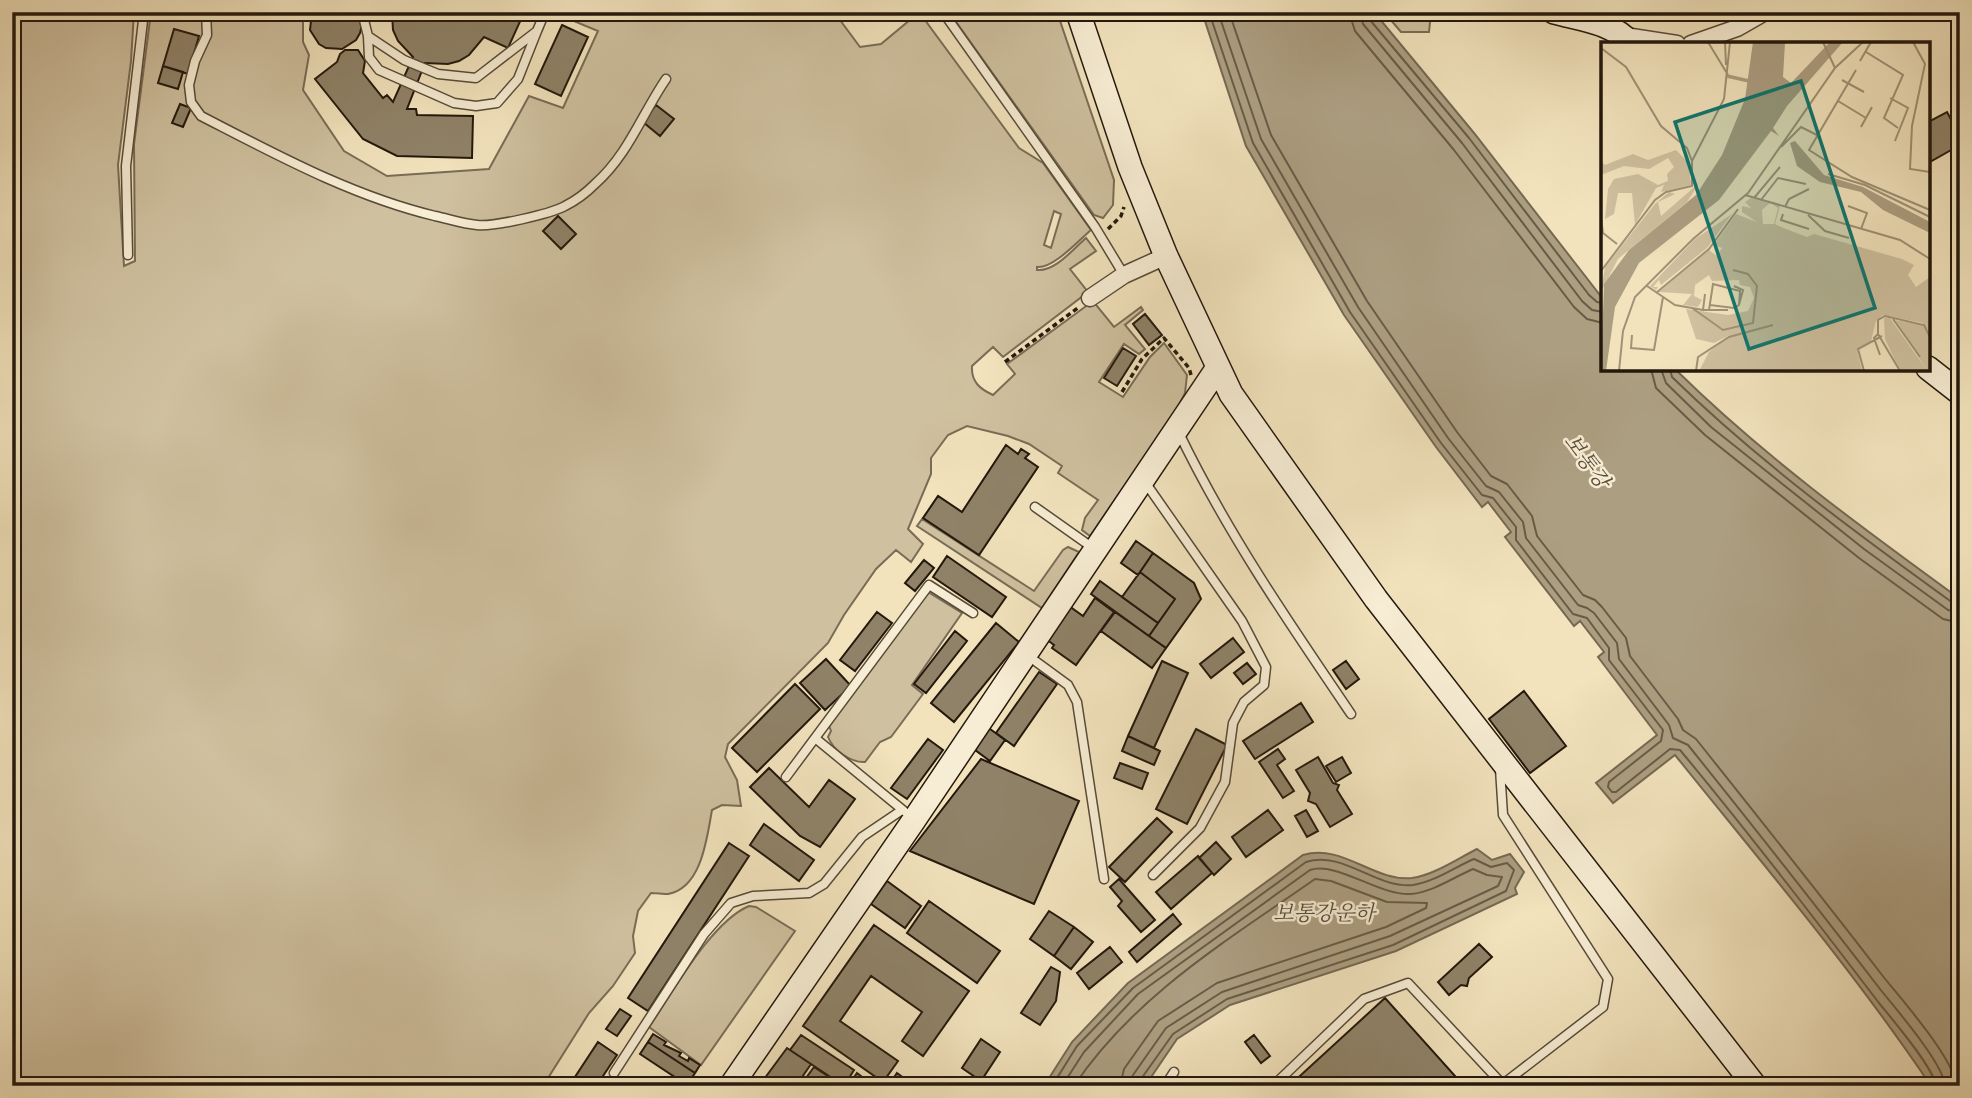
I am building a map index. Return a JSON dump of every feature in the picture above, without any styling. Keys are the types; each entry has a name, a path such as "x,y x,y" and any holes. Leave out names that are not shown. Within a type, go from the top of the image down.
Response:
{"main road":[{"path":"1078,12 1130,167 1166,256 1231,394 1376,599 1755,1086"},
{"path":"1554,12 1596,23 1628,40"},
{"path":"732,1086 908,815 1025,653 1217,369"},
{"path":"1930,370 1960,393"}],"street":[{"path":"1696,42 1737,28 1765,12"},
{"path":"1628,40 1653,42"},
{"path":"1090,298 1124,275 1166,256"}],"lane":[{"path":"128,256 126,166 144,12"},
{"path":"206,12 207,34 195,61 189,85 191,102 201,116 315,174 396,206 478,225 509,221 564,206 595,184 618,159 666,79"},
{"path":"362,12 369,57 379,70 454,103 476,106 497,103 519,79 545,12"},
{"path":"943,12 1095,227 1124,275"},
{"path":"368,37 404,60 438,74 476,78 537,31"},
{"path":"1177,429 1201,479 1291,625 1351,714"},
{"path":"1143,479 1242,621 1266,667 1264,685 1244,702 1233,723 1225,782 1200,828 1153,875"},
{"path":"1035,507 1095,550"},
{"path":"786,778 929,585 973,613"},
{"path":"1025,653 1068,685 1077,702 1104,879"},
{"path":"614,1073 704,934 731,903 753,896 809,893 824,884 862,837 908,815 815,738"},
{"path":"1273,1086 1364,999 1408,983 1503,1085 1603,1007 1608,979 1503,816 1499,756"},
{"path":"1165,1086 1174,1072"}],"path":[{"path":"1005,362 1090,298"}],"shaded area":[{"path":"12,12 134,12 131,61 118,165 124,266 135,261 134,144 151,12 303,12 303,42 309,55 303,90 344,151 387,176 489,169 529,96 563,108 598,31 564,17 566,12 834,12 860,47 881,44 911,19 906,12 919,12 1019,148 1043,163 1091,230 1058,259 1037,267 1037,270 1057,264 1086,238 1096,251 1070,269 1088,292 1003,357 993,347 972,366 977,384 993,395 1015,374 1007,364 1093,301 1114,327 1141,307 1143,310 1125,325 1145,349 1139,354 1124,344 1099,382 1123,397 1150,357 1164,343 1187,375 1185,393 1176,411 1090,536 1082,530 1085,518 1098,500 1058,473 1062,466 1029,444 1008,436 967,426 948,435 931,458 931,474 908,529 923,544 911,562 896,550 876,569 828,643 728,744 725,757 737,780 741,806 722,805 712,810 701,860 689,882 668,894 651,893 638,911 633,936 635,953 613,986 589,1013 543,1086 12,1086","holes":["1054,211 1061,214 1051,248 1044,245"]},
{"path":"949,12 1057,12 1114,180 1113,205 1103,218 1094,215"},
{"path":"1384,12 1431,12 1429,32 1401,32"},
{"path":"922,519 1034,591 1063,550 1068,547 1079,552 1042,608 917,526"},
{"path":"928,592 962,613 912,685 923,694 891,737 880,742 865,762 848,758 830,742 828,737 831,731 828,723"},
{"path":"749,906 756,907 795,931 701,1065 649,1027 707,942 735,914"}],"water":[{"name":"보통강","path":"1202,12 1374,12 1474,133 1601,296 1601,371 1677,371 1777,461 1960,599 1960,1086 1931,1086 1839,959 1675,755 1613,803 1596,783 1657,735 1598,657 1604,652 1580,621 1574,626 1505,537 1511,532 1488,502 1482,507 1436,447 1344,315 1246,146"},
{"name":"보통강운하","path":"1477,849 1492,860 1510,854 1524,872 1515,888 1517,894 1396,951 1230,1005 1177,1039 1145,1086 1044,1086 1072,1042 1128,983 1303,855 1331,854 1384,874 1412,878 1437,870"}],"building":[{"path":"312,12 359,12 362,25 360,33 356,40 342,49 326,48 319,44 310,30"},
{"path":"392,12 536,12 522,17 508,48 484,37 469,55 459,61 448,64 425,63 407,109 416,109 417,115 473,116 472,158 397,156 363,139 315,79 337,62 345,50 358,50 365,61 363,73 383,98 387,95 393,102 413,57 398,41 393,30"},
{"path":"562,25 588,37 561,96 535,84"},
{"path":"174,29 199,36 188,74 163,66"},
{"path":"163,66 183,72 178,89 158,83"},
{"path":"180,104 191,108 183,127 172,123"},
{"path":"656,105 674,119 660,136 643,122"},
{"path":"1947,112 1960,136 1960,145 1930,162 1930,121"},
{"path":"558,216 576,234 561,249 543,231"},
{"path":"1145,314 1162,335 1149,345 1133,324"},
{"path":"1123,348 1136,356 1117,386 1104,378"},
{"path":"1006,445 1018,454 1021,449 1029,454 1025,458 1038,467 979,555 923,518 938,496 962,512"},
{"path":"1136,541 1153,553 1138,575 1121,563"},
{"path":"1153,553 1194,583 1201,599 1166,648 1149,636 1175,599 1140,572"},
{"path":"947,556 1006,597 992,617 933,577"},
{"path":"924,560 934,568 915,591 905,583"},
{"path":"1140,572 1175,599 1158,623 1122,597"},
{"path":"1100,581 1158,623 1149,636 1091,594"},
{"path":"1095,598 1114,612 1076,665 1052,648 1054,645 1046,639 1069,606 1083,616"},
{"path":"877,612 892,623 855,671 840,660"},
{"path":"1115,612 1166,648 1152,668 1101,631"},
{"path":"996,623 1019,642 954,722 931,703"},
{"path":"955,631 967,641 926,693 914,684"},
{"path":"1233,638 1244,652 1211,678 1200,664"},
{"path":"826,659 851,686 825,710 800,683"},
{"path":"1162,661 1188,673 1154,748 1128,736"},
{"path":"1346,661 1359,679 1346,689 1333,670"},
{"path":"1247,663 1256,674 1243,684 1234,673"},
{"path":"1039,672 1057,684 1014,746 996,733"},
{"path":"795,684 820,709 757,772 732,748"},
{"path":"1524,691 1566,746 1530,773 1489,719"},
{"path":"1301,703 1313,722 1255,759 1243,741"},
{"path":"986,726 1005,740 990,761 971,747"},
{"path":"1196,729 1227,745 1187,824 1156,809"},
{"path":"1128,736 1160,751 1154,765 1122,751"},
{"path":"928,739 943,750 907,799 891,788"},
{"path":"1278,749 1285,759 1277,765 1294,791 1283,798 1259,762"},
{"path":"1318,757 1333,783 1339,785 1337,790 1352,814 1330,827 1316,804 1308,801 1310,793 1296,770"},
{"path":"1342,757 1351,773 1336,782 1326,766"},
{"path":"981,759 1079,801 1034,904 910,851"},
{"path":"1120,763 1148,773 1142,789 1114,778"},
{"path":"769,768 809,807 829,780 855,799 820,847 800,836 750,787"},
{"path":"1268,810 1283,830 1246,857 1232,837"},
{"path":"1306,810 1318,831 1307,837 1295,816"},
{"path":"1157,818 1172,832 1125,882 1109,867"},
{"path":"764,824 814,860 799,881 750,845"},
{"path":"1216,842 1231,859 1214,875 1199,858"},
{"path":"729,843 749,856 648,1011 628,998"},
{"path":"1198,856 1212,873 1171,909 1156,892"},
{"path":"1119,879 1155,920 1141,932 1118,906 1122,901 1110,887"},
{"path":"887,881 921,906 905,928 871,904"},
{"path":"929,901 1000,951 977,983 907,933"},
{"path":"1049,911 1074,927 1054,956 1030,939"},
{"path":"1173,914 1181,924 1137,962 1129,952"},
{"path":"874,925 969,991 923,1056 902,1041 922,1012 871,976 840,1021 898,1061 883,1082 803,1026"},
{"path":"1074,927 1093,942 1071,969 1054,956"},
{"path":"1479,944 1492,957 1469,978 1467,986 1461,985 1449,995 1438,982"},
{"path":"1110,947 1122,962 1089,989 1077,973"},
{"path":"1051,967 1060,972 1056,1001 1040,1025 1021,1013"},
{"path":"1385,998 1464,1086 1289,1086"},
{"path":"620,1009 631,1016 617,1036 606,1029"},
{"path":"653,1034 666,1042 664,1045 681,1053 679,1056 688,1061 689,1058 700,1065 695,1073 648,1042"},
{"path":"801,1035 854,1070 844,1086 790,1050"},
{"path":"1254,1035 1270,1056 1261,1063 1245,1042"},
{"path":"981,1039 1000,1052 981,1081 962,1068"},
{"path":"598,1042 617,1055 601,1079 604,1081 601,1086 569,1086"},
{"path":"648,1042 695,1073 687,1085 640,1054"},
{"path":"787,1048 811,1064 796,1086 759,1086"},
{"path":"814,1067 843,1086 808,1086 803,1082"},
{"path":"857,1073 874,1086 848,1086"},
{"path":"897,1073 915,1086 888,1086"}]}
